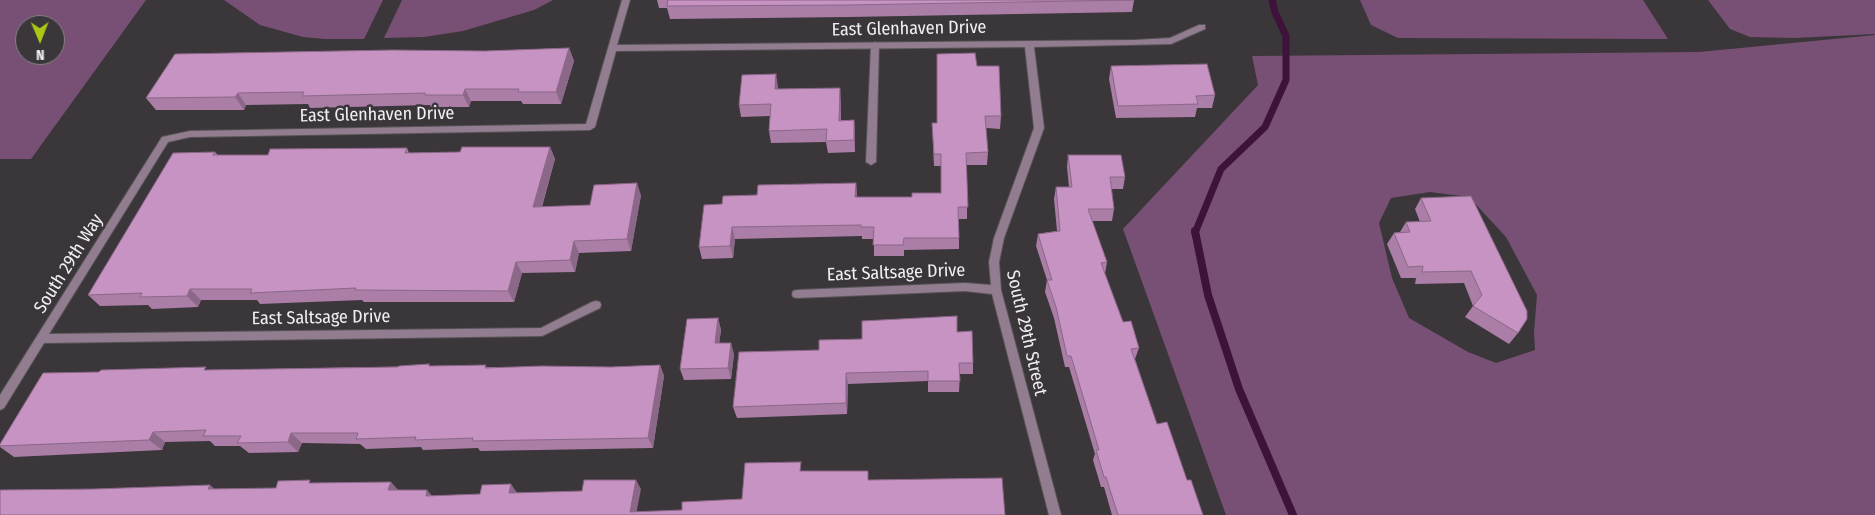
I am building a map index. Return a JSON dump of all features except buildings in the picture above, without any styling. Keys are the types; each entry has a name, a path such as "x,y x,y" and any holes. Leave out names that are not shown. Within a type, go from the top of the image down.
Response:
{"street":[{"path":"613,48 626,0"},
{"name":"East Glenhaven Drive","path":"165,139 190,134 590,127 613,48 1171,41 1202,27"},
{"name":"South 29th Street","path":"1029,44 1039,128 999,238 994,262 996,290 1055,515"},
{"path":"871,162 875,46"},
{"name":"South 29th Way","path":"0,405 165,139"},
{"name":"East Saltsage Drive","path":"797,294 965,287 996,290"},
{"name":"East Saltsage Drive","path":"41,339 542,332 596,305"}],"shaded area":[{"path":"0,0 146,0 31,159 0,159"},
{"path":"224,0 383,0 364,39 325,39 303,37 260,25"},
{"path":"402,0 553,0 534,10 463,31 424,37 384,38"},
{"path":"1360,0 1643,0 1668,39 1398,38 1371,25"},
{"path":"1708,0 1875,0 1875,34 1795,38 1750,37 1730,29"},
{"path":"1875,35 1875,515 1226,515 1123,229 1258,85 1252,56 1699,52","holes":["1430,192 1469,197 1506,237 1537,295 1534,332 1535,350 1496,363 1468,352 1409,318 1392,278 1379,223 1391,198"]}],"waterway":[{"path":"1195,232 1221,169 1265,127 1286,80 1286,36 1275,12 1272,0"},
{"path":"1195,232 1208,295 1239,389 1293,515"}]}
